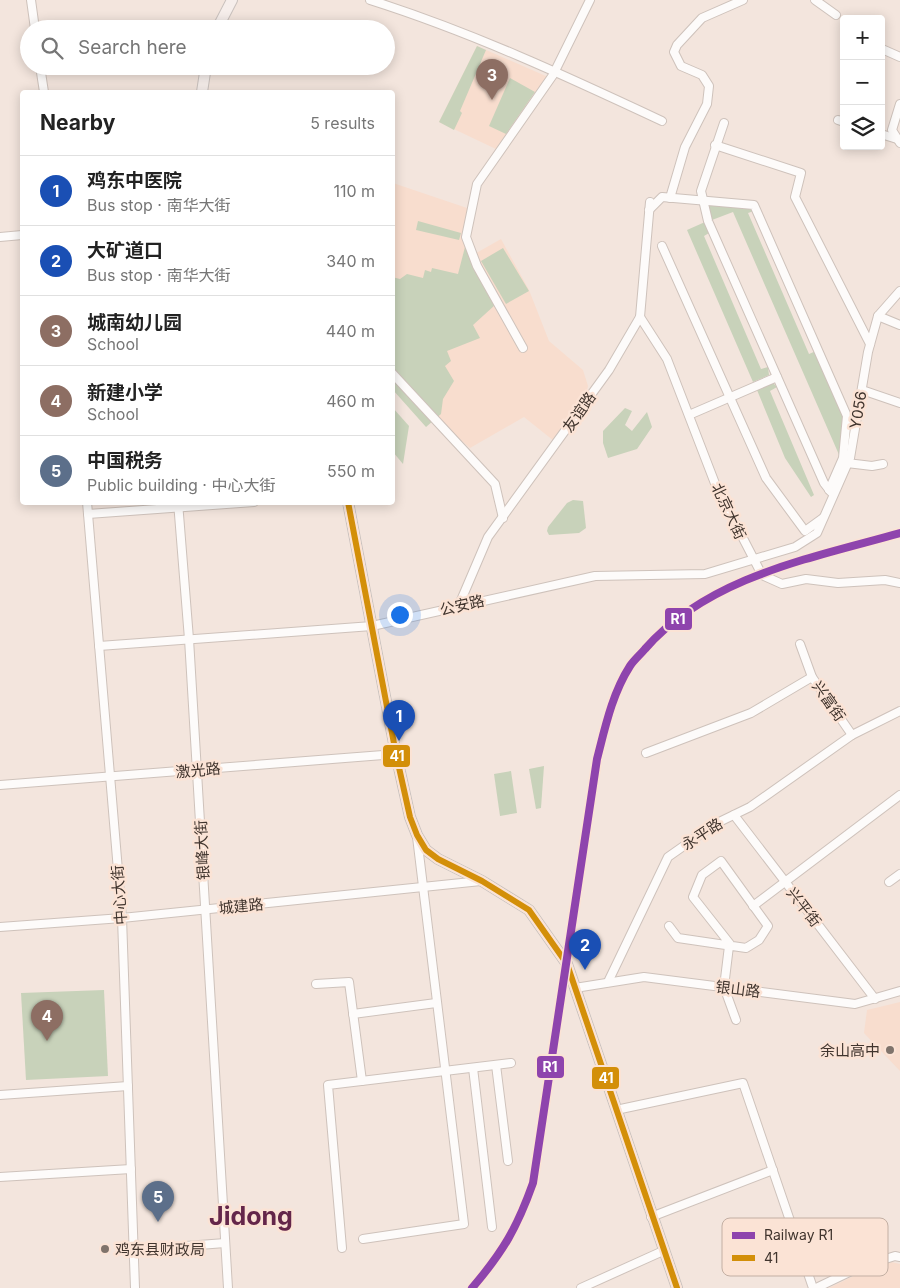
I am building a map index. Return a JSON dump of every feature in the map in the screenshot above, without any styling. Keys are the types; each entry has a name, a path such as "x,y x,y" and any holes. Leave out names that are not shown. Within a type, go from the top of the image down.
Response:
{"main road":[{"path":"222,20 232,0"},
{"path":"202,90 205,75"},
{"path":"349,505 396,754 410,817 417,835 426,850 438,859 482,881 528,910 567,964 677,1288"}],"street":[{"path":"31,0 34,20"},
{"path":"370,0 434,20 555,71 662,121"},
{"path":"523,348 477,266 466,236 477,184 555,71 590,0"},
{"path":"743,0 702,18 677,45 674,52 681,66 702,75 709,86 707,104 685,147 670,198 754,205 847,416 842,458 831,493"},
{"path":"815,0 836,15"},
{"path":"885,50 900,57"},
{"path":"41,75 44,90"},
{"path":"899,141 892,130 900,104"},
{"path":"724,123 701,191 702,201 708,221 776,377 824,484 831,493"},
{"path":"885,136 899,141"},
{"path":"716,145 801,173 795,197 870,344"},
{"name":"友谊路","path":"459,605 488,538 609,370 640,318 650,206 662,197 670,198"},
{"path":"0,237 20,235"},
{"path":"662,246 766,478 805,530 823,518"},
{"name":"Y056","path":"817,533 831,493 847,463 870,344 878,316 900,292"},
{"path":"878,316 900,325"},
{"name":"北京大街","path":"640,318 667,359 716,486 752,560 762,575 782,584 806,579 838,583 885,580 900,583"},
{"path":"395,375 495,484 503,518"},
{"path":"689,415 776,377"},
{"path":"862,390 900,403"},
{"path":"847,463 872,466 883,464"},
{"name":"中心大街","path":"87,505 122,918 135,1288"},
{"path":"88,514 179,505"},
{"name":"银峰大街","path":"179,505 189,639 228,1288"},
{"name":"公安路","path":"99,646 372,626 595,576 705,574 794,547 817,533"},
{"name":"兴富街","path":"800,644 812,678 852,735 900,711"},
{"path":"646,753 751,713 812,678"},
{"name":"永平路","path":"608,982 668,857 715,824 750,807 852,735"},
{"name":"激光路","path":"0,785 396,754"},
{"path":"753,906 780,886 784,880 900,795"},
{"name":"兴平街","path":"734,815 875,999"},
{"path":"363,1239 464,1224 417,835"},
{"path":"669,926 678,938 729,946 746,948 759,940 768,926 721,861 702,875 694,897 729,946 724,987 736,1020"},
{"path":"889,882 900,874"},
{"name":"城建路","path":"0,927 122,918 482,881"},
{"name":"银山路","path":"575,988 644,976 855,1004 900,991"},
{"path":"316,984 349,982 362,1081"},
{"path":"353,1014 436,1003"},
{"path":"342,1248 328,1085 511,1063"},
{"path":"496,1065 508,1162"},
{"path":"473,1068 492,1227"},
{"path":"616,1110 743,1083 789,1218"},
{"path":"0,1095 128,1086"},
{"path":"0,1177 131,1169"},
{"path":"652,1216 772,1170"},
{"path":"134,1250 225,1243"},
{"path":"581,1288 663,1251"},
{"path":"810,1276 814,1288 840,1276"}],"shaded area":[{"path":"477,46 548,77 498,150 439,122"},
{"path":"395,184 470,209 464,238 471,256 501,239 529,290 549,341 583,370 588,386 585,398 554,441 524,417 470,448 439,421 395,373"},
{"name":"余山高中","path":"900,1002 900,1071 864,1033 867,1010"},
{"path":"888,1263 900,1264 900,1288 829,1288 854,1276 888,1276"}],"green space":[{"path":"477,46 486,50 454,130 439,122"},
{"path":"510,78 535,92 506,134 489,126"},
{"path":"710,205 747,208 754,211 748,213 809,354 816,351 845,417 840,457 733,212 712,220 708,208"},
{"path":"418,221 461,233 459,240 416,230"},
{"path":"705,222 709,233 704,236 761,369 768,367 769,375 753,382 687,230"},
{"path":"465,247 495,305 473,325 480,338 447,351 451,361 445,366 454,381 443,399 441,414 426,427 395,392 395,278 400,279 407,274 423,278 425,270 431,272 432,268 458,274"},
{"path":"503,248 529,291 506,304 481,261"},
{"path":"773,383 777,387 770,391 814,495 811,497 785,458 757,390"},
{"path":"625,408 632,411 625,425 632,431 647,412 652,427 637,449 608,458 603,443 603,431"},
{"path":"395,410 409,426 403,464 395,454"},
{"path":"573,500 583,501 586,528 579,533 549,535 548,527 567,503"},
{"path":"544,766 541,808 536,809 529,769"},
{"path":"511,771 517,813 500,816 494,774"},
{"path":"104,990 108,1076 26,1080 21,993"}],"rail line":[{"name":"R1","path":"472,1288 501,1251 515,1227 533,1183 597,759 618,688 630,666 670,624 699,604 730,587 763,573 797,562 900,533"}],"transit line":[{"name":"41","path":"349,505 396,754 410,817 417,835 426,850 438,859 482,881 529,910 567,964 677,1288"}],"place":[{"name":"城南幼儿园","path":"492,100"},
{"name":"鸡东中医院","path":"399,741"},
{"name":"大矿道口","path":"585,970"},
{"name":"新建小学","path":"47,1041"},
{"name":"余山高中","path":"890,1050"},
{"name":"中国税务","path":"158,1222"},
{"name":"鸡东县财政局","path":"105,1249"}],"district":[{"name":"Jidong","path":"251,1216"}]}
